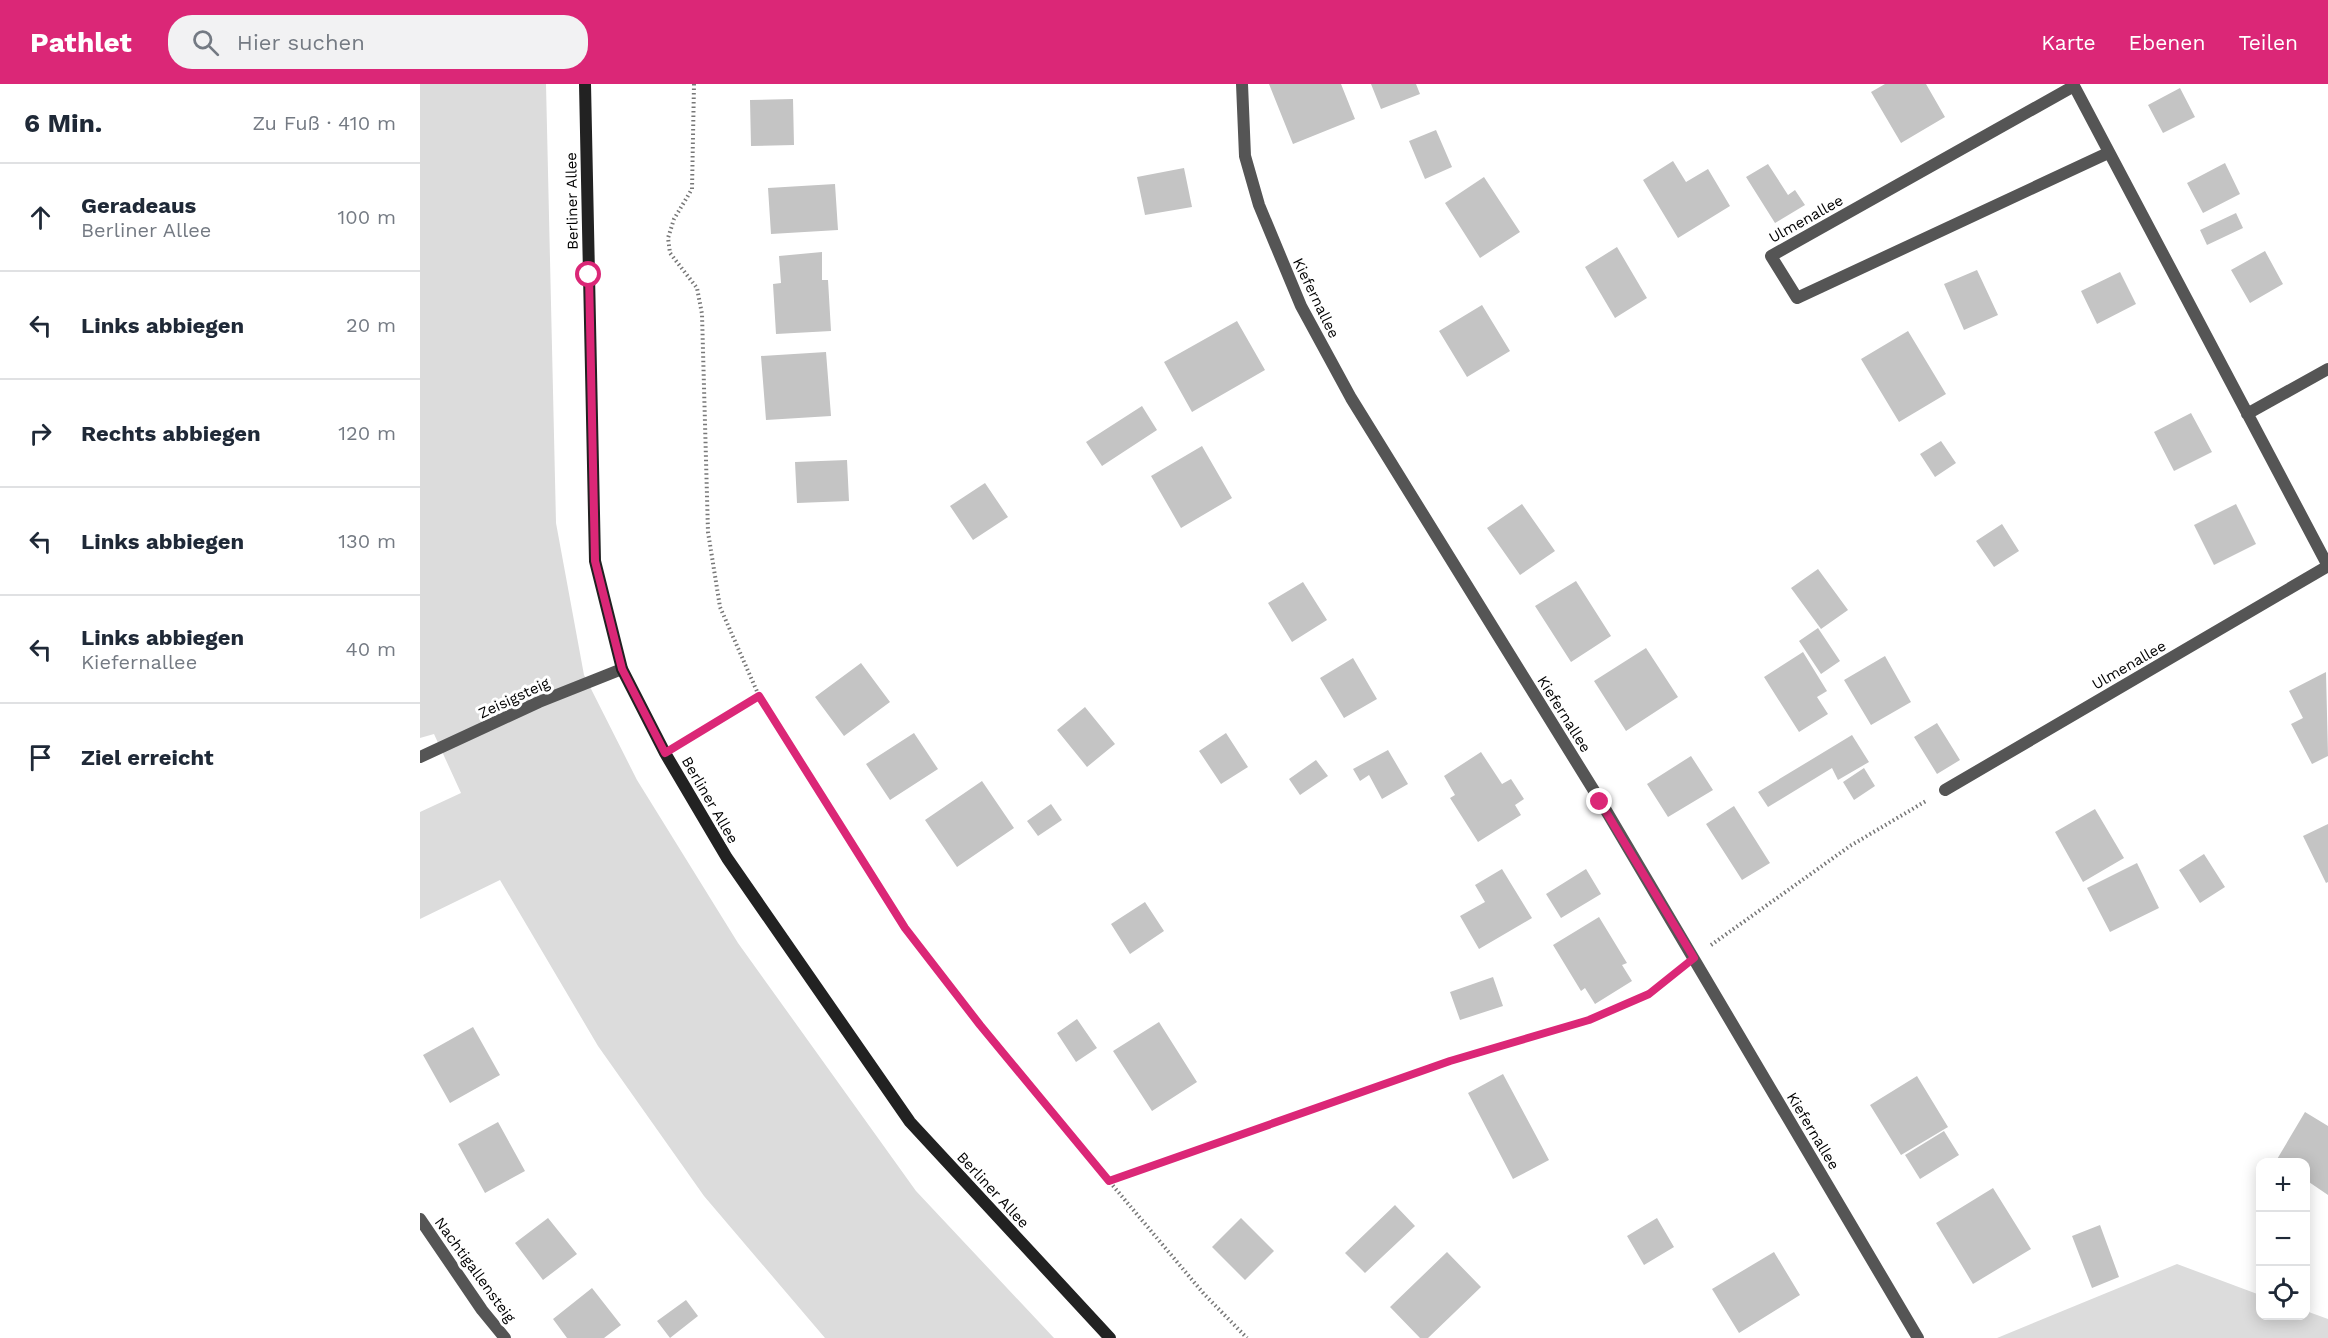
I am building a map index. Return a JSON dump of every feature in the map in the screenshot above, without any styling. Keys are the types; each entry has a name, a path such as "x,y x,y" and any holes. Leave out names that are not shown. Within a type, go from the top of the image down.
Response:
{"main road":[{"name":"Berliner Allee","path":"585,84 595,561 622,669 665,753 731,865 910,1122 1110,1338"}],"street":[{"name":"Kiefernallee","path":"1242,84 1245,156 1259,205 1301,306 1351,398 1594,792 1918,1338"},
{"name":"Ulmenallee","path":"1945,790 2328,566 2074,85 1771,256 1797,298 2108,153"},
{"path":"2247,414 2328,369"},
{"name":"Zeisigsteig","path":"420,758 539,702 622,669"},
{"name":"Nachtigallensteig","path":"420,1219 482,1310 505,1338"}],"path":[{"path":"694,84 692,189 674,219 668,238 670,253 697,288 702,314 708,531 720,607 759,696 905,928 980,1025 1109,1181 1204,1294 1247,1338"},
{"path":"665,753 759,696"},
{"path":"1109,1181 1450,1061 1589,1020 1649,994 1694,958 1850,846 1945,790"}],"shaded area":[{"path":"420,84 546,84 556,523 584,675 637,780 738,943 916,1191 1054,1338 825,1338 704,1196 598,1046 500,880 420,919 420,812 461,793 434,734 420,738"},
{"path":"2177,1264 2256,1294 2256,1320 2310,1320 2310,1312 2328,1319 2328,1338 1997,1338"}],"building":[{"path":"1269,84 1341,84 1355,119 1293,144"},
{"path":"1371,84 1416,84 1420,94 1381,109"},
{"path":"1885,84 1926,84 1945,117 1901,143 1871,92"},
{"path":"2180,88 2195,117 2163,133 2148,105"},
{"path":"793,99 794,145 751,146 750,100"},
{"path":"1436,130 1452,167 1425,179 1409,141"},
{"path":"1673,161 1686,182 1708,169 1730,206 1678,238 1643,180"},
{"path":"2225,163 2240,194 2203,213 2187,183"},
{"path":"1768,164 1788,195 1795,190 1805,205 1775,223 1746,177"},
{"path":"1184,168 1192,207 1145,215 1137,177"},
{"path":"1484,177 1520,232 1480,258 1445,203"},
{"path":"835,184 838,230 771,234 768,188"},
{"path":"2236,213 2243,228 2207,245 2200,230"},
{"path":"1617,247 1647,298 1615,318 1585,267"},
{"path":"2265,251 2283,284 2250,303 2231,270"},
{"path":"822,252 822,280 828,280 831,331 776,334 773,284 781,283 779,256"},
{"path":"1977,270 1998,315 1964,330 1944,284"},
{"path":"2120,272 2136,304 2097,324 2081,291"},
{"path":"1482,305 1510,351 1467,377 1439,331"},
{"path":"1237,321 1265,370 1192,412 1164,362"},
{"path":"1908,331 1946,394 1899,422 1861,359"},
{"path":"826,352 831,416 766,420 761,356"},
{"path":"1142,406 1157,430 1102,466 1086,442"},
{"path":"2191,413 2212,452 2174,471 2154,432"},
{"path":"1941,441 1956,463 1935,477 1920,454"},
{"path":"1202,446 1232,498 1181,528 1151,476"},
{"path":"847,460 849,501 797,503 795,462"},
{"path":"985,483 1008,517 973,540 950,506"},
{"path":"1522,504 1555,551 1520,575 1487,528"},
{"path":"2236,504 2256,544 2214,565 2194,525"},
{"path":"2002,524 2019,551 1994,567 1976,541"},
{"path":"1818,569 1848,610 1821,629 1791,588"},
{"path":"1576,581 1611,636 1571,662 1535,606"},
{"path":"1303,582 1327,620 1292,642 1268,603"},
{"path":"1818,628 1840,661 1821,674 1799,641"},
{"path":"1646,648 1678,697 1626,731 1594,681"},
{"path":"1803,652 1827,691 1817,697 1828,714 1799,732 1764,677"},
{"path":"1885,656 1911,702 1871,725 1844,680"},
{"path":"1353,658 1377,699 1344,718 1320,678"},
{"path":"861,663 890,702 844,736 815,697"},
{"path":"2326,672 2328,756 2312,764 2291,724 2303,718 2289,691"},
{"path":"1085,707 1115,744 1087,767 1057,730"},
{"path":"1937,723 1960,760 1937,774 1914,737"},
{"path":"914,733 938,769 890,800 866,764"},
{"path":"1226,733 1248,767 1221,784 1199,751"},
{"path":"1852,735 1869,762 1838,780 1832,768 1768,807 1758,792"},
{"path":"1388,750 1408,784 1382,799 1369,775 1360,781 1353,769"},
{"path":"1481,752 1502,784 1511,779 1524,799 1515,805 1521,815 1478,842 1450,798 1455,795 1444,776"},
{"path":"1691,756 1713,790 1668,817 1647,784"},
{"path":"1316,760 1328,776 1300,795 1289,779"},
{"path":"1864,768 1875,786 1854,800 1843,782"},
{"path":"982,781 1014,828 957,867 925,820"},
{"path":"1051,804 1062,820 1038,836 1027,821"},
{"path":"1734,806 1770,863 1742,880 1706,824"},
{"path":"2095,809 2124,858 2083,882 2055,832"},
{"path":"2328,824 2328,882 2326,883 2303,836"},
{"path":"2204,854 2225,887 2200,903 2179,870"},
{"path":"2137,863 2159,908 2110,932 2087,888"},
{"path":"1502,869 1532,918 1479,949 1460,916 1485,902 1475,885"},
{"path":"1586,869 1601,894 1561,918 1546,894"},
{"path":"1145,902 1164,931 1130,954 1111,924"},
{"path":"1599,917 1627,963 1622,965 1632,981 1595,1004 1585,988 1581,991 1553,945"},
{"path":"1493,977 1503,1006 1460,1020 1450,992"},
{"path":"1077,1019 1097,1048 1076,1062 1057,1033"},
{"path":"1159,1022 1197,1082 1152,1111 1113,1051"},
{"path":"473,1027 500,1075 450,1103 423,1055"},
{"path":"1503,1074 1549,1160 1513,1179 1468,1093"},
{"path":"1917,1076 1948,1127 1901,1155 1870,1105"},
{"path":"2305,1112 2328,1126 2328,1195 2310,1183 2310,1158 2278,1158"},
{"path":"498,1122 525,1171 485,1193 458,1144"},
{"path":"1944,1131 1959,1155 1920,1179 1905,1155"},
{"path":"1993,1188 2031,1249 1973,1284 1936,1223"},
{"path":"1395,1205 1415,1226 1365,1273 1345,1253"},
{"path":"548,1218 577,1254 543,1280 515,1243"},
{"path":"1241,1218 1274,1251 1245,1280 1212,1247"},
{"path":"1657,1218 1674,1247 1644,1265 1627,1236"},
{"path":"2100,1225 2119,1277 2092,1288 2072,1236"},
{"path":"1447,1252 1481,1287 1428,1338 1420,1338 1390,1307"},
{"path":"1774,1252 1800,1295 1739,1333 1712,1289"},
{"path":"592,1288 621,1325 604,1338 567,1338 553,1319"},
{"path":"686,1300 698,1316 670,1338 657,1321"}],"route":[{"path":"589,275 595,561 622,669 665,753 759,696 905,928 980,1025 1109,1181 1450,1061 1589,1020 1649,994 1694,958 1600,802"}]}
